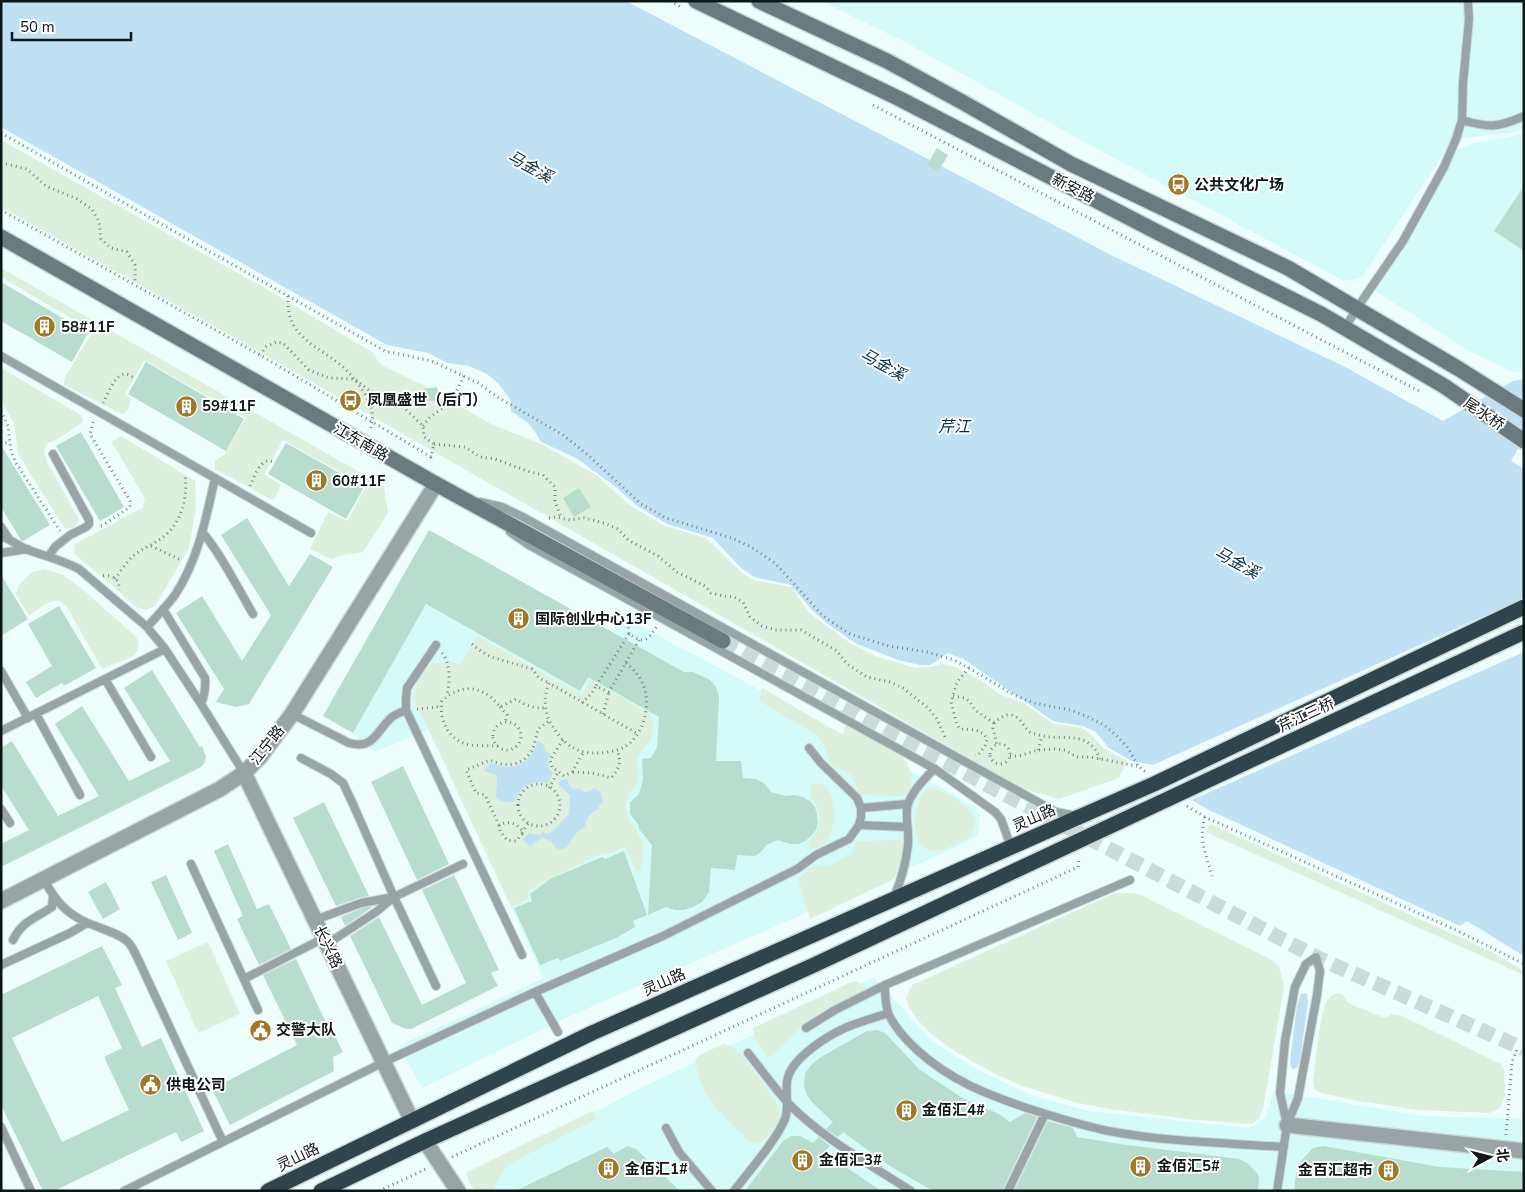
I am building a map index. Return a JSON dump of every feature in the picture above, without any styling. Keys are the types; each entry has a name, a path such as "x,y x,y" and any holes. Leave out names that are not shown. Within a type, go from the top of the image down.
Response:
{"highway":[{"name":"灵山路","path":"268,1191 592,1033 1154,784 1524,608"},
{"name":"芹江三桥","path":"425,1141 814,965 1524,632"},
{"path":"321,1191 425,1141"}],"main road":[{"name":"新安路","path":"759,1 887,61 1071,164 1288,268 1459,369"},
{"name":"新安路","path":"692,6 900,98 1161,234 1321,314 1444,386"},
{"name":"江东南路","path":"1,237 457,496 723,641"},
{"name":"尾水桥","path":"1459,369 1524,410"},
{"name":"尾水桥","path":"1444,386 1524,441"}],"street":[{"name":"江宁路","path":"1,901 220,789 244,773 260,756 292,714 436,484"},
{"name":"长兴路","path":"244,773 412,1120"},
{"path":"1288,1125 1524,1151"},
{"path":"425,1141 458,1191"}],"lane":[{"path":"1345,328 1403,241 1444,167 1462,120 1463,83 1469,19 1468,1"},
{"path":"1462,120 1484,126 1494,126 1524,116"},
{"path":"1,356 311,533"},
{"path":"49,556 65,540 89,524 89,520 53,454"},
{"path":"147,628 174,595 191,564 203,533 215,478"},
{"path":"457,496 502,507 521,516 1056,812 1079,817"},
{"path":"457,496 529,545 935,769 995,812 1001,819 1011,847"},
{"path":"1,527 5,537 27,549 66,562 79,569 147,628 165,649 244,773"},
{"path":"203,533 253,614"},
{"path":"1,553 27,549"},
{"path":"163,608 205,678 206,688 201,704"},
{"path":"436,645 407,688 406,710 522,954"},
{"path":"1,731 165,649"},
{"path":"1,671 28,718"},
{"path":"105,679 151,757"},
{"path":"292,714 348,743 364,745 371,741 393,716 406,710"},
{"path":"36,714 80,795"},
{"path":"124,1191 384,1062 535,992 663,936 768,884 816,855 849,839 858,826 861,817 861,808 857,798 821,763 809,748"},
{"path":"301,758 331,774 343,783 436,986"},
{"path":"893,900 899,886 908,843 907,804 912,794 935,769"},
{"path":"861,808 907,804"},
{"path":"1,809 10,823"},
{"path":"858,826 907,827"},
{"path":"191,864 258,1010"},
{"path":"244,979 326,941 376,912 394,897 463,864"},
{"path":"44,880 53,896 64,908 79,919 99,929 118,935 129,942 223,1142"},
{"path":"806,1028 835,1010 884,986 1130,880"},
{"path":"13,940 18,930 27,922 52,906 53,896"},
{"path":"315,920 361,903 394,897"},
{"path":"1,965 87,923"},
{"path":"1277,1191 1288,1125 1298,1098 1317,995 1320,971 1316,957 1306,964 1296,987 1285,1041 1280,1093 1288,1125"},
{"path":"884,986 888,1013 895,1026 910,1044 932,1064 954,1078 993,1096 1045,1114 1114,1132 1178,1140 1284,1146"},
{"path":"535,992 558,1032"},
{"path":"734,1191 778,1133 785,1118 788,1103 788,1079 792,1068 817,1045 843,1029 888,1013"},
{"path":"748,1053 788,1103 807,1120 848,1150 911,1191"},
{"path":"1008,1191 1045,1114"},
{"path":"1,1127 31,1191"},
{"path":"666,1128 679,1152 712,1191"},
{"path":"142,1182 146,1191"}],"path":[{"path":"670,1 692,6"},
{"path":"873,105 1428,396"},
{"path":"1,133 385,351 432,361 478,383 508,403 563,434 588,454 641,504 666,518 732,538 751,547 775,563 823,616 850,634 889,646 926,652 954,660 1014,695 1034,703 1070,710 1086,716 1104,725 1116,734 1128,748 1138,766 1152,777"},
{"path":"1,164 27,170 46,186 77,199 92,209 99,222 101,239 111,248 127,252 135,266 134,284"},
{"path":"1,210 260,355 431,457 434,444"},
{"path":"288,295 290,320 301,335 342,366 371,392 384,393 398,402 423,426 424,437 434,444 465,446 480,457 543,474 555,487 555,501 561,518"},
{"path":"260,355 266,347 276,342 283,344 309,370 329,378 355,379"},
{"path":"89,524 103,525 130,507 130,501 90,434 91,426 116,378 122,374 128,374 136,379"},
{"path":"423,426 430,417 450,402 464,376"},
{"path":"355,379 373,411 373,422 366,444"},
{"path":"1,411 8,426 11,451 16,463 65,540"},
{"path":"1,445 10,441"},
{"path":"244,495 261,464 267,460 273,462"},
{"path":"115,579 132,557 167,533 181,513 184,507 187,485 184,461"},
{"path":"540,518 570,520 584,518 618,529 628,540 658,556 677,572 705,586 711,592 734,597 742,602 750,617 762,626 775,630 801,630 837,651 847,664 867,677 890,682 902,688 928,708 937,719 946,740"},
{"path":"150,546 191,564"},
{"path":"582,703 596,686 629,634 628,624 636,610"},
{"path":"629,634 639,640 645,640 649,638 658,623"},
{"path":"603,714 609,692 639,640"},
{"path":"472,644 491,657 532,669 539,678 638,734"},
{"path":"436,645 446,657 450,684 447,696"},
{"path":"505,655 505,662"},
{"path":"549,683 545,693 545,708 549,721 559,737 584,753 617,750 629,744 638,734 646,714 647,698 642,682 635,671 626,663"},
{"path":"969,668 957,682 951,702 957,725 960,729 976,730 984,734 987,740 979,754"},
{"path":"596,686 609,692"},
{"path":"498,746 494,739 497,727 504,723 514,724 518,727 521,740 511,750 498,746 463,743 451,734 442,721 442,700 455,691 466,688 481,690 494,699 507,714 504,723"},
{"path":"953,696 965,698 974,709 994,723"},
{"path":"500,706 516,699 533,708 545,708"},
{"path":"406,710 437,707 441,709"},
{"path":"997,744 993,728 994,723 1003,716 1011,715 1020,719 1031,733 1049,738 1068,737 1089,743 1097,751 1100,759"},
{"path":"528,823 516,841 507,840 500,831 485,795 476,793 466,770 490,760 506,765 517,762 531,751 538,728 549,721"},
{"path":"1038,750 1042,736"},
{"path":"563,740 550,760 552,767 564,776 572,772 592,773 611,778 619,768 620,757 617,750"},
{"path":"997,744 1006,746 1010,750 1007,762 995,763 990,754 992,748 997,744"},
{"path":"1010,756 1019,756 1038,750 1065,750 1077,757 1090,757 1138,766"},
{"path":"572,772 584,753"},
{"path":"960,760 964,757 990,754"},
{"path":"550,788 558,772"},
{"path":"540,785 550,788 557,796 559,802 560,809 557,815 553,821 541,826 534,826 528,823 520,812 519,799 522,793 527,788 534,786 540,785"},
{"path":"1187,805 1205,818 1458,931 1524,964"},
{"path":"1205,818 1201,830 1202,842 1212,876"},
{"path":"499,825 507,822 517,825 522,830 522,834"},
{"path":"379,1191 1078,867 1080,851"},
{"path":"1506,1148 1507,1111 1512,1062 1518,1047"}],"shaded area":[{"path":"821,1 1524,1 1524,128 1516,132 1464,138 1445,152 1362,277 1344,281 1097,149 903,41"},
{"path":"1524,132 1524,371 1515,373 1471,352 1369,287 1457,150 1474,143 1518,135"},
{"path":"426,604 580,691 622,616 975,807 980,814 978,833 975,838 955,848 570,1016 422,1088 399,1046 544,978 429,730 374,752 353,733"},
{"path":"874,977 933,1042 980,1071 1031,1095 1089,1111 1249,1128 1265,1118 1274,1091 1423,1116 1524,1119 1524,1191 491,1191 509,1157 639,1089"}],"green space":[{"path":"1,140 268,290 372,352 381,365 421,384 491,424 542,444 596,475 628,504 663,525 706,538 741,572 753,580 792,587 808,612 850,643 878,657 915,668 942,664 955,667 977,678 1001,695 1022,702 1054,724 1082,728 1092,735 1102,747 1127,761 1119,778 1059,799 1023,789 251,347 1,207"},
{"path":"1,268 384,486 388,513 363,552 331,559 310,549 328,512 347,521 366,487 283,440 264,474 281,485 275,499 272,500 215,469 215,461 224,455 246,418 144,360 125,394 131,399 130,406 122,414 64,385 65,377 93,331 1,277"},
{"path":"1,368 82,416 81,424 46,444 44,452 47,462 80,521 74,527 68,529 63,526 18,454 14,424 1,400"},
{"path":"121,436 195,481 196,507 189,548 155,606 146,610 136,607 74,554 75,544 142,508 145,499 112,442"},
{"path":"45,569 63,575 87,593 136,637 139,644 134,656 102,669 67,607 58,600 45,604 29,616 16,594 19,585 32,572"},
{"path":"477,636 582,695 591,680 651,714 654,726 650,741 640,752 637,759 639,777 636,786 629,792 625,806 629,821 644,845 641,871 636,870 625,847 608,854 602,853 530,889 527,899 511,907 413,699 419,677 432,663 452,662 460,665"},
{"path":"762,688 843,735 846,724 894,749 902,756 911,775 909,791 905,796 860,795 851,775 831,764 824,744 817,735 759,701"},
{"path":"817,783 824,785 830,792 834,814 833,827 829,837 822,845 813,849 809,845 809,841 816,833 820,818 818,809 811,797 811,785"},
{"path":"928,788 947,794 968,808 975,818 974,828 970,837 937,851 928,850 922,846 916,831 916,812 922,796"},
{"path":"1210,824 1490,951 1524,971 1524,975 1206,832"},
{"path":"900,839 908,849 904,866 892,880 810,919 798,879 812,866 829,866 851,854 856,842"},
{"path":"1115,893 1141,895 1272,960 1279,966 1284,987 1264,1104 1259,1119 1252,1124 1195,1120 1111,1109 1082,1104 1025,1087 997,1075 956,1052 932,1035 916,1018 909,1007 906,997 912,985"},
{"path":"208,942 240,1014 198,1033 166,961"},
{"path":"854,981 864,986 868,991 800,1027 775,1053 768,1057 755,1038 753,1028"},
{"path":"1338,993 1342,994 1348,1003 1385,1018 1392,1014 1400,1015 1501,1064 1504,1069 1505,1096 1499,1109 1489,1113 1418,1110 1353,1100 1318,1092 1314,1088 1313,1080 1322,1015 1328,999"},
{"path":"723,1044 730,1046 745,1059 778,1106 781,1117 770,1134 759,1143 754,1144 749,1141 721,1114 702,1086 695,1060 698,1056"},
{"path":"592,1111 596,1119 509,1164 493,1191 474,1190 468,1180 467,1172"}],"water":[{"name":"芹江","path":"1,1 626,1 1111,255 1345,367 1443,421 1513,381 1524,379 1524,438 1511,461 1524,469 1524,956 1467,921 1460,926 1209,810 1192,800 1153,765 1132,761 1109,748 1096,732 1083,726 1053,721 965,660 948,653 930,665 920,665 898,660 857,644 829,625 812,610 791,585 754,577 741,568 713,538 667,524 636,505 616,487 576,458 541,442 528,423 511,411 510,399 498,383 487,374 469,366 448,363 428,353 387,345 1,127"},
{"path":"538,741 545,746 545,751 551,755 548,760 549,769 553,773 547,783 536,782 527,785 520,792 515,802 503,802 496,798 496,775 483,771 491,763 507,767 520,764 530,756"},
{"path":"567,779 573,788 580,788 585,792 595,788 600,791 603,800 598,805 599,809 589,815 586,820 586,827 577,833 567,847 560,850 551,841 542,838 530,846 523,840 529,833 539,835 543,832 547,834 553,831 569,814 570,795 558,784 561,780"},
{"path":"1301,994 1307,994 1308,1002 1300,1060 1297,1068 1293,1069 1290,1061 1297,1006"}],"pier":[{"path":"1524,598 1524,652 1192,800 1153,765"}],"building":[{"path":"937,148 948,155 938,172 927,165"},
{"path":"1524,186 1524,251 1494,231"},
{"name":"58#11F","path":"1,282 88,333 72,362 1,321"},
{"name":"59#11F","path":"146,362 244,419 226,451 128,394"},
{"path":"437,387 440,400 425,401 424,389"},
{"path":"81,432 124,507 100,521 56,446"},
{"name":"60#11F","path":"286,443 364,487 346,519 268,474"},
{"path":"1,445 50,525 23,541 1,507"},
{"path":"579,488 591,507 574,517 563,498"},
{"path":"247,518 289,586 310,554 333,567 249,704 236,707 216,702 224,689 176,613 202,596 242,661 271,615 221,535"},
{"path":"429,530 684,672 693,672 710,680 716,687 719,697 716,761 741,761 743,778 756,779 765,784 771,792 786,796 803,797 810,801 815,807 817,815 816,830 805,841 798,844 790,844 778,840 766,845 755,856 737,855 735,870 711,868 709,892 702,902 684,910 666,907 648,915 652,845 630,814 630,802 638,795 641,788 643,780 642,759 651,758 657,748 659,717 588,677 580,691 426,604 353,733 323,716"},
{"path":"1,575 28,619 1,636"},
{"path":"59,606 96,668 64,686 62,683 36,698 26,682 52,666 28,624"},
{"path":"152,670 200,747 202,746 206,757 205,762 201,767 1,867 1,844 29,830 1,786 1,748 12,741 58,816 99,796 55,724 82,706 129,781 170,761 124,688"},
{"path":"403,766 449,864 417,880 371,782"},
{"path":"324,802 369,896 336,906 293,818"},
{"path":"228,844 257,909 269,904 291,949 259,965 237,919 243,916 214,851"},
{"path":"624,851 647,915 633,921 635,927 616,938 560,961 558,958 540,965 514,908 532,901 530,894 550,879 602,857 605,859"},
{"path":"166,875 192,933 178,940 151,882"},
{"path":"454,875 499,970 491,973 498,986 411,1029 406,1029 392,1023 350,936 379,917 422,1005 466,983 422,890"},
{"path":"106,882 120,909 103,919 88,892"},
{"path":"374,906 345,926 341,917 362,908"},
{"path":"102,946 122,985 115,988 142,1047 161,1038 204,1131 181,1142 176,1132 54,1191 43,1191 1,1105 1,995","holes":["98,996 122,1048 104,1057 129,1110 62,1142 12,1038"]},
{"path":"296,959 329,1029 331,1028 343,1052 333,1057 334,1071 230,1125 212,1089 297,1045 263,975"},
{"name":"金佰汇4#","path":"877,1030 885,1033 920,1070 964,1099 999,1114 1010,1122 1025,1113 1037,1117 1002,1191 933,1191 890,1166 843,1132 838,1137 826,1129 833,1122 807,1095 804,1087 805,1073 821,1057 867,1031"},
{"name":"金佰汇5#","path":"1048,1121 1073,1128 1077,1137 1239,1159 1247,1163 1258,1174 1258,1191 1014,1191"},
{"name":"金佰汇3#","path":"791,1136 800,1136 813,1143 819,1137 830,1146 824,1152 881,1191 745,1191 783,1141"},
{"name":"金佰汇1#","path":"627,1146 636,1149 680,1191 515,1191 607,1147 614,1154"},
{"name":"金百汇超市","path":"1323,1146 1440,1167 1524,1172 1524,1191 1294,1191 1296,1175 1301,1161 1313,1148"}],"tunnel":[{"path":"723,641 991,787 1316,957 1524,1049"}],"place":[{"name":"公共文化广场","path":"1178,185"},
{"name":"58#11F","path":"45,327"},
{"name":"凤凰盛世（后门）","path":"351,400"},
{"name":"59#11F","path":"186,406"},
{"name":"60#11F","path":"316,481"},
{"name":"国际创业中心13F","path":"519,619"},
{"name":"交警大队","path":"260,1030"},
{"name":"供电公司","path":"150,1085"},
{"name":"金佰汇4#","path":"906,1110"},
{"name":"金佰汇3#","path":"803,1160"},
{"name":"金佰汇5#","path":"1141,1166"},
{"name":"金佰汇1#","path":"609,1169"},
{"name":"金百汇超市","path":"1389,1170"}],"water label":[{"name":"马金溪","path":"530,167"},
{"name":"马金溪","path":"883,365"},
{"name":"马金溪","path":"1237,563"}]}
